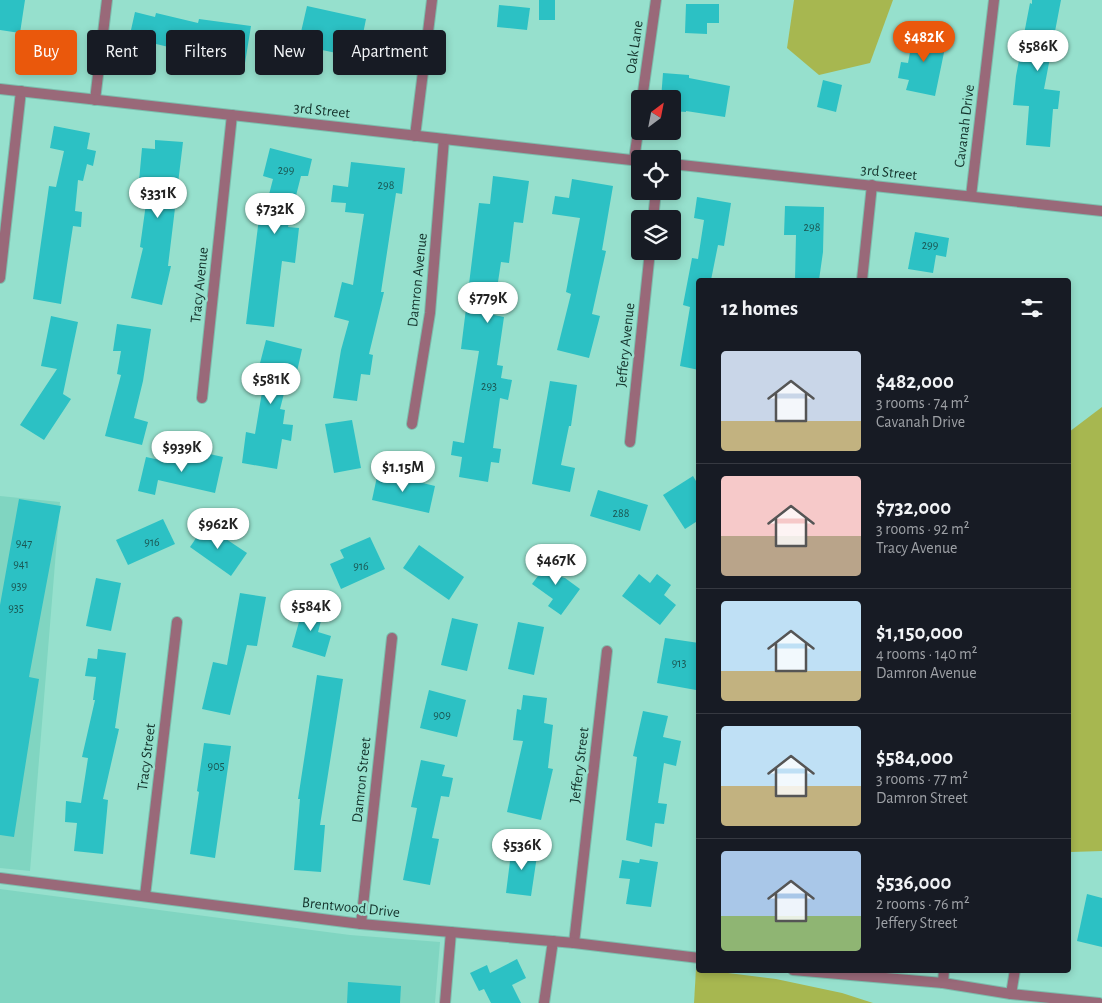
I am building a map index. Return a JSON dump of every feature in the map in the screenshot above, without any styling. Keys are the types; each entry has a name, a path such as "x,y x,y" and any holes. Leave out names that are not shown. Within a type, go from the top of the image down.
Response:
{"street":[{"path":"96,100 107,0"},
{"path":"415,136 432,0"},
{"name":"Oak Lane","path":"643,90 656,0"},
{"name":"Cavanah Drive","path":"971,196 994,0"},
{"name":"3rd Street","path":"0,89 631,159"},
{"path":"0,278 21,91"},
{"name":"Tracy Avenue","path":"202,398 232,115"},
{"name":"Damron Avenue","path":"412,424 430,313 444,139"},
{"name":"3rd Street","path":"681,165 1102,211"},
{"path":"862,278 872,186"},
{"name":"Jeffery Avenue","path":"630,442 649,260"},
{"name":"Tracy Street","path":"145,896 177,622"},
{"name":"Damron Street","path":"361,924 392,638"},
{"name":"Jeffery Street","path":"574,942 607,651"},
{"name":"Brentwood Drive","path":"0,878 361,924 574,942 696,958"},
{"path":"445,1003 451,932"},
{"path":"544,1003 553,941"},
{"path":"828,973 943,983 1016,997 1099,1003"},
{"path":"943,983 944,973"},
{"path":"1016,973 1016,997"}],"shaded area":[{"path":"0,496 60,502 30,871 0,868"},
{"path":"0,889 350,935 440,942 435,1003 0,1003"}],"green space":[{"path":"794,0 893,0 870,63 819,75 787,48"},
{"path":"1102,407 1102,851 1071,852 1071,430"},
{"path":"696,969 696,973 728,973 776,979 842,993 873,1003 694,1003"}],"building":[{"path":"0,0 25,0 20,30 15,30 15,32 0,30"},
{"path":"539,0 555,0 555,20 539,20"},
{"path":"1032,0 1061,0 1044,89 1060,91 1058,109 1053,109 1050,147 1026,145 1029,106 1013,105 1016,76"},
{"path":"686,4 719,4 719,23 707,23 707,34 685,33"},
{"path":"499,5 530,8 527,30 497,27"},
{"path":"307,6 366,19 364,30 333,30 333,52 323,50 323,30 301,30"},
{"path":"135,12 155,17 156,13 198,23 199,19 251,26 245,63 245,30 166,30 166,46 156,44 156,30 131,30"},
{"path":"914,31 947,38 935,96 906,90 909,80 898,78 901,62 908,63"},
{"path":"663,73 689,75 689,78 730,86 725,117 681,112 681,90 662,90"},
{"path":"823,80 842,85 836,112 817,107"},
{"path":"54,126 90,133 87,149 96,151 93,166 87,164 83,181 78,180 75,211 82,212 81,227 73,226 61,304 33,299 49,186 56,187 64,151 50,148"},
{"path":"155,140 183,142 168,266 171,266 162,305 131,298 143,248 140,247 149,182 139,181 142,148 155,149"},
{"path":"270,148 312,159 308,176 301,176 288,227 299,228 295,263 282,261 274,327 246,324 259,218 263,218 273,179 263,176"},
{"path":"351,162 405,168 402,194 396,193 381,292 384,292 369,354 373,355 370,375 361,374 357,401 333,398 341,350 349,321 334,317 342,282 353,285 364,214 345,212 346,203 331,202 333,185 348,187"},
{"path":"493,176 529,181 523,223 514,222 509,263 501,262 495,302 494,315 504,317 497,365 503,366 501,378 512,380 508,400 500,398 493,448 501,449 499,463 491,462 488,482 459,477 462,457 451,455 453,441 464,443 479,351 461,349 479,203 490,204"},
{"path":"572,179 613,186 602,250 606,251 592,314 600,316 589,358 557,350 571,294 566,292 580,218 552,214 555,196 569,198"},
{"path":"697,197 731,203 724,246 718,245 711,278 696,278 696,369 680,366 690,307 683,305 692,258 698,259 704,220 694,218"},
{"path":"785,206 824,207 823,252 819,278 795,278 796,235 784,235"},
{"path":"915,232 949,238 946,257 936,255 933,273 908,269"},
{"path":"51,316 78,322 63,394 71,399 44,440 20,425 57,369 41,366"},
{"path":"117,324 151,329 143,381 134,418 148,422 142,445 105,436 121,375 117,374 121,351 113,351"},
{"path":"266,340 302,349 296,376 289,374 280,409 285,410 283,424 293,425 291,441 282,439 277,469 242,463 246,432 255,434 262,392 253,390"},
{"path":"550,381 577,385 571,426 569,426 561,465 575,468 570,492 532,484"},
{"path":"352,420 361,468 334,473 325,424"},
{"path":"205,453 223,457 215,493 158,480 155,495 138,491 146,457 174,463 176,454 203,460"},
{"path":"378,472 435,486 429,513 372,500"},
{"path":"693,476 696,481 696,522 685,529 663,495"},
{"path":"598,490 648,505 640,531 590,516"},
{"path":"19,499 61,506 29,677 39,679 14,837 0,835 0,605"},
{"path":"163,519 175,544 128,565 116,540"},
{"path":"205,525 247,553 231,576 190,547"},
{"path":"370,537 385,569 341,589 330,564 344,558 340,550"},
{"path":"419,545 464,577 449,600 403,568"},
{"path":"560,546 554,575 565,578 580,589 561,615 548,606 553,599 532,584"},
{"path":"639,574 650,583 657,574 671,585 664,595 676,605 660,625 622,596"},
{"path":"96,578 121,583 111,631 86,626"},
{"path":"240,593 266,597 257,646 247,645 230,715 202,709 213,662 227,665"},
{"path":"304,604 324,610 318,632 331,636 325,657 292,647"},
{"path":"452,618 478,624 467,671 441,665"},
{"path":"518,622 544,627 534,675 508,669"},
{"path":"665,638 696,643 696,690 657,683"},
{"path":"98,649 126,653 115,728 119,729 103,799 108,800 103,854 74,851 77,823 65,822 66,801 81,803 88,758 82,757 95,700 93,700 96,677 85,676 88,658 97,659"},
{"path":"317,675 343,679 320,825 325,825 321,872 294,870 300,799 298,799"},
{"path":"429,690 466,700 457,737 420,728"},
{"path":"523,695 547,698 544,723 553,725 548,768 553,769 541,820 507,812 523,741 513,740 517,709 521,710"},
{"path":"643,711 668,716 663,737 681,741 676,766 664,763 658,803 667,804 664,824 655,823 652,847 626,840 637,757 633,756"},
{"path":"204,743 231,746 215,858 190,854"},
{"path":"421,760 445,765 442,776 453,778 449,797 441,796 432,838 439,839 430,885 403,880 417,808 411,807"},
{"path":"512,845 538,849 531,896 506,893"},
{"path":"640,859 658,862 651,907 626,904 630,879 619,878 622,860 639,863"},
{"path":"1087,894 1102,898 1102,947 1077,941"},
{"path":"517,959 526,978 512,985 521,1003 491,1003 484,989 479,991 470,973 487,965 490,973"},
{"path":"348,982 401,986 400,1003 347,1003"}]}
